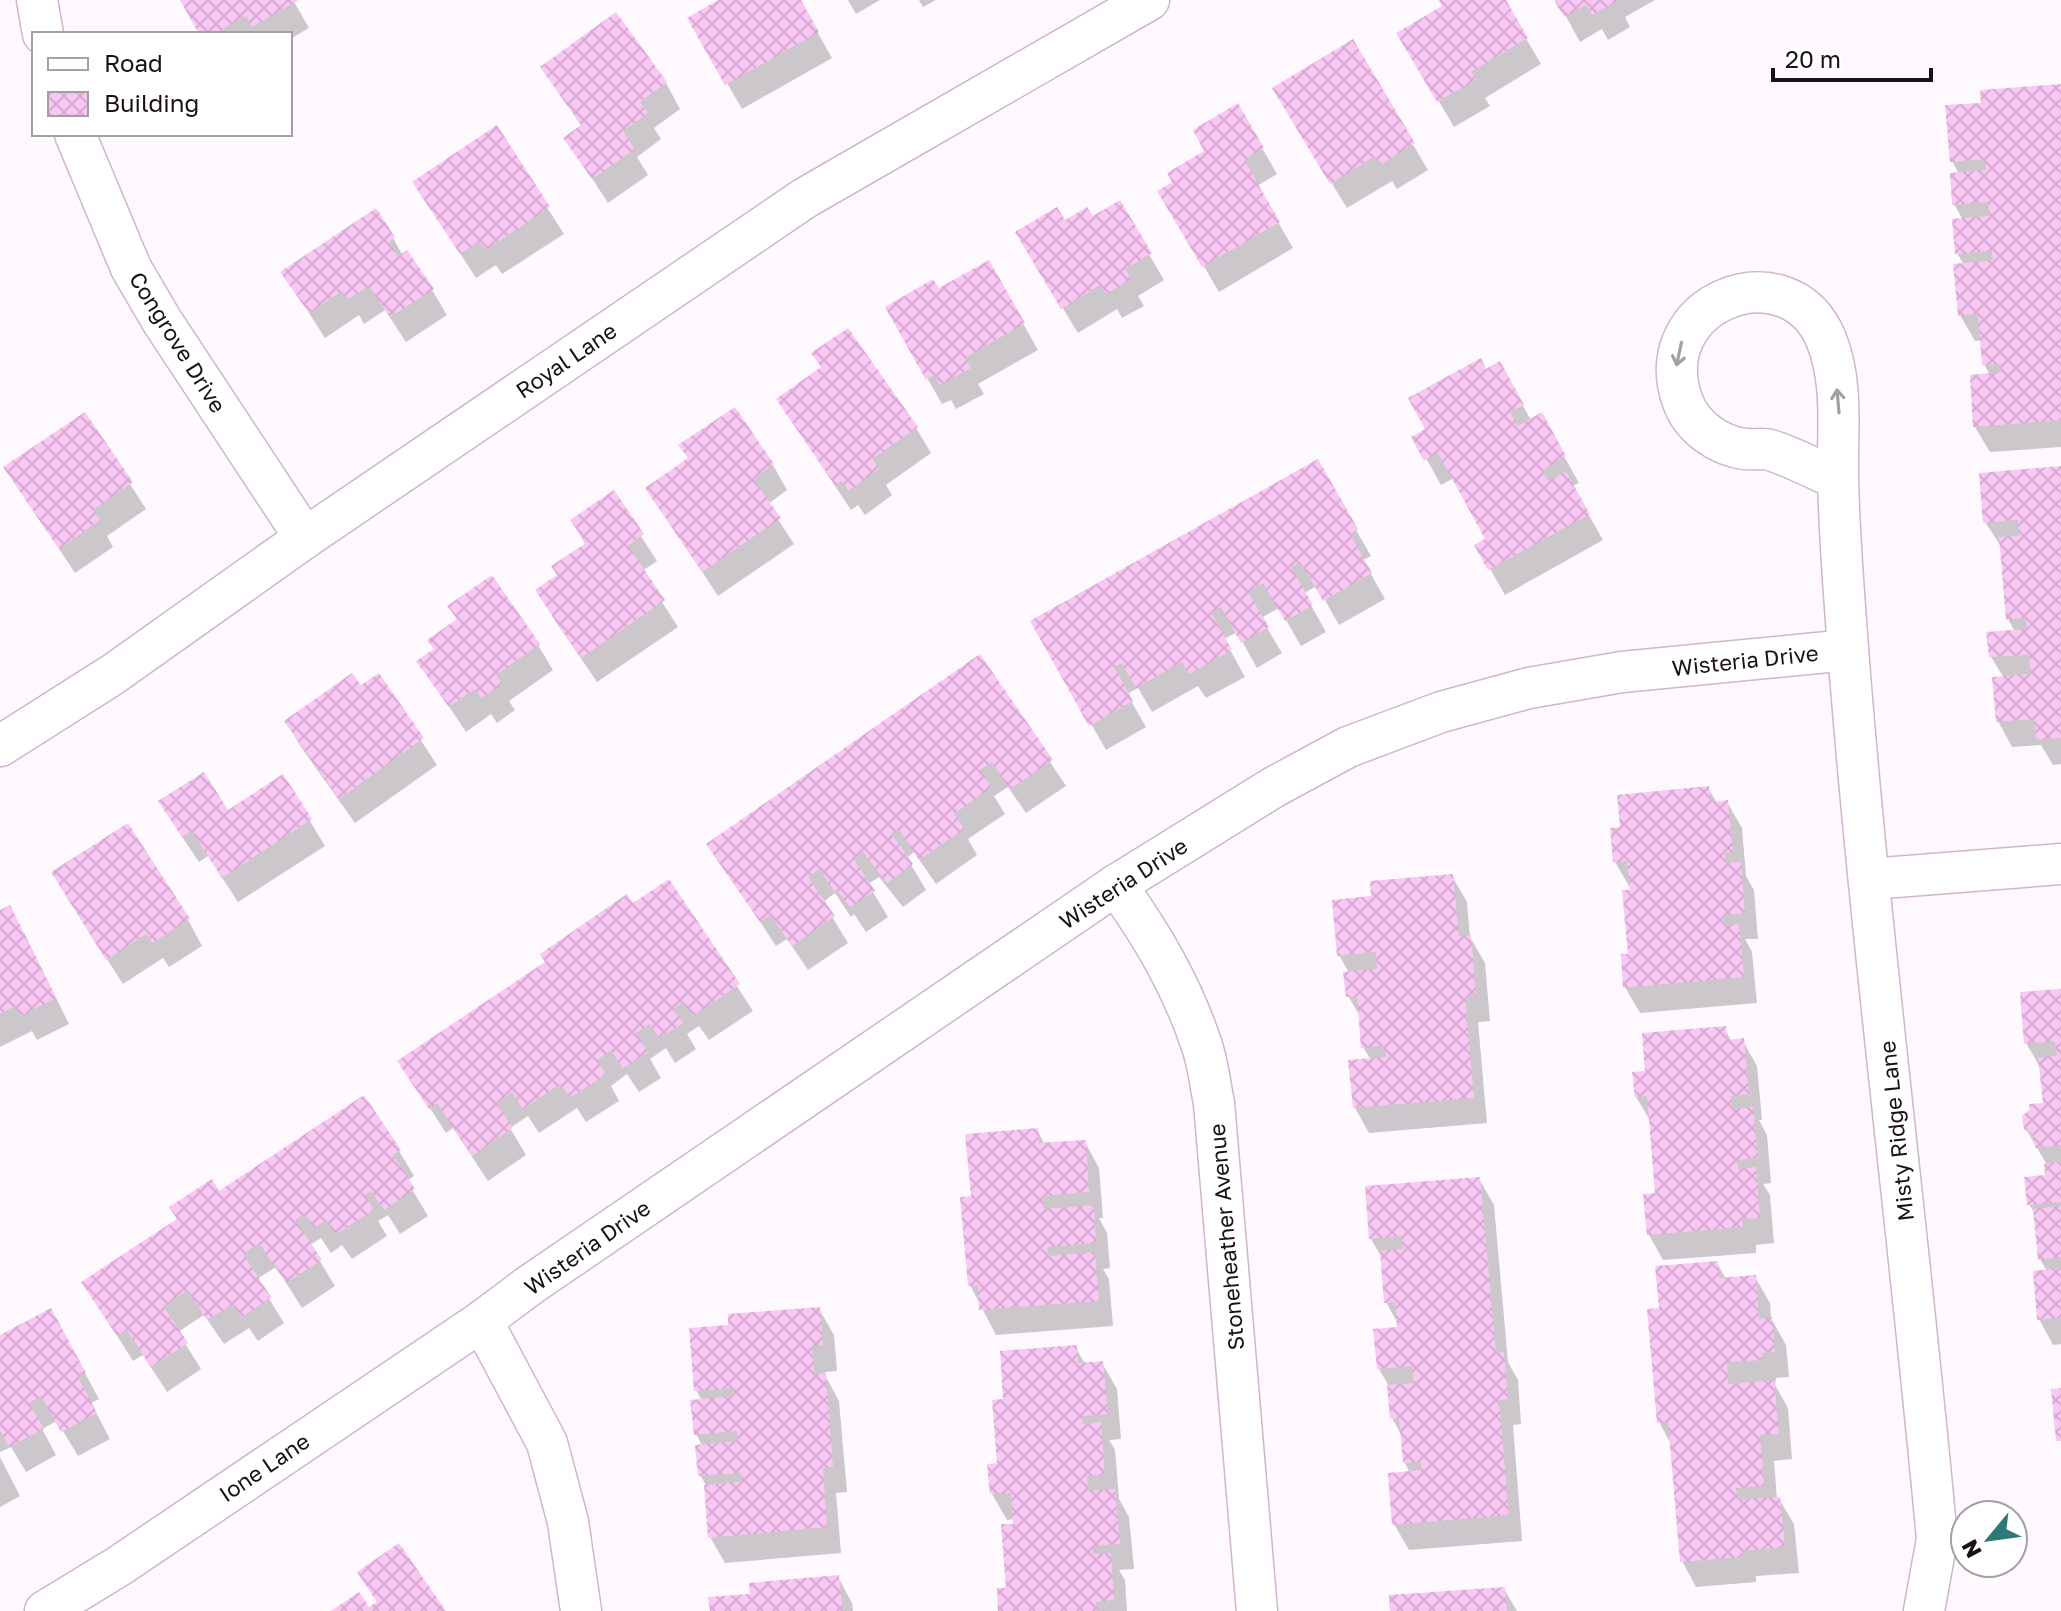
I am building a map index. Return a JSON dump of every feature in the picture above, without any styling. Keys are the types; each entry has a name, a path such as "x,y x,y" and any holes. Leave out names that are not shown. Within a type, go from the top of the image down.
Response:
{"street":[{"path":"37,0 43,32"},
{"name":"Royal Lane","path":"0,746 112,675 305,538 805,198 1149,0"},
{"name":"Congrove Drive","path":"76,136 131,268 162,321 305,538"},
{"name":"Misty Ridge Lane","path":"1838,479 1767,449 1744,449 1721,443 1701,429 1686,410 1678,388 1676,364 1682,341 1694,321 1712,304 1732,295 1765,294 1796,304 1813,318 1825,337 1832,358 1839,403 1838,479 1848,650 1937,1539 1924,1611"},
{"name":"Wisteria Drive","path":"482,1321 543,1276 1116,885 1274,787 1348,747 1441,712 1529,688 1622,672 1848,650"},
{"path":"1870,879 2061,864"},
{"name":"Stoneheather Avenue","path":"1116,885 1152,934 1176,982 1202,1045 1214,1103 1257,1611"},
{"path":"482,1321 547,1443 568,1522 581,1611"},
{"name":"Ione Lane","path":"45,1611 119,1566 482,1321"}],"building":[{"path":"180,0 299,0 252,27 246,16 217,32 198,32"},
{"path":"718,0 801,0 819,32 725,85 687,18"},
{"path":"1439,0 1506,0 1528,38 1471,72 1477,79 1437,102 1396,33 1442,6"},
{"path":"1554,0 1619,0 1592,15 1586,5 1564,17"},
{"path":"616,12 667,82 640,102 648,113 623,131 635,149 592,179 563,138 581,125 540,67"},
{"path":"1353,39 1415,143 1380,165 1375,156 1330,184 1272,88"},
{"path":"2061,84 2061,420 1973,427 1970,375 2001,372 2001,364 1982,365 1978,314 1958,316 1953,264 1993,260 1992,251 1955,254 1952,219 1989,216 1988,202 1952,205 1950,173 1986,170 1985,159 1950,162 1945,105 1981,103 1980,90"},
{"path":"1238,103 1264,148 1244,160 1280,222 1202,267 1157,191 1172,182 1167,173 1204,151 1193,130"},
{"path":"497,125 550,207 486,250 479,241 460,254 412,182"},
{"path":"1120,200 1152,253 1125,269 1131,279 1106,294 1100,285 1061,309 1015,232 1057,207 1065,220 1087,207 1093,216"},
{"path":"376,208 395,237 389,242 398,257 407,250 434,289 390,317 369,286 348,299 342,291 309,313 280,272"},
{"path":"989,260 1025,323 965,358 971,368 940,385 934,375 926,380 885,307 933,279 939,288"},
{"path":"848,328 918,427 872,459 879,469 848,491 842,481 835,485 776,399 821,367 811,353"},
{"path":"1481,358 1486,369 1500,361 1524,405 1510,412 1518,426 1542,412 1566,456 1542,470 1548,481 1566,472 1590,514 1488,570 1474,545 1485,539 1438,453 1424,461 1411,437 1425,429 1408,398"},
{"path":"735,407 774,464 753,479 781,518 702,572 645,488 688,458 678,445"},
{"path":"85,412 133,482 93,510 100,520 59,549 3,467"},
{"path":"1318,459 1358,529 1350,534 1372,573 1323,601 1301,562 1291,567 1313,605 1285,621 1263,583 1248,592 1269,627 1241,643 1221,607 1211,612 1232,650 1189,674 1182,662 1136,688 1122,663 1114,667 1133,701 1089,726 1030,621"},
{"path":"2061,466 2061,738 2036,740 2034,719 1996,722 1992,677 2031,674 2029,655 1989,657 1986,632 2027,629 2026,618 2006,620 1999,537 2019,536 2018,520 1983,523 1979,473"},
{"path":"614,490 644,534 628,546 665,600 581,658 535,590 557,575 551,566 586,543 570,520"},
{"path":"492,575 540,644 496,675 502,684 481,698 475,689 449,707 416,661 434,649 427,640 457,619 447,606"},
{"path":"980,654 1053,760 1010,789 992,762 980,770 992,787 954,814 964,829 919,860 898,828 891,833 913,864 887,883 863,852 853,858 875,891 850,907 819,869 808,877 835,916 792,946 770,915 760,922 706,844"},
{"path":"352,673 361,685 379,673 424,738 339,799 284,721"},
{"path":"204,772 228,810 283,774 312,819 222,878 192,831 182,837 158,801"},
{"path":"1709,786 1711,802 1728,800 1733,852 1725,853 1726,863 1741,862 1745,913 1723,915 1724,925 1739,924 1744,977 1623,988 1621,954 1628,954 1622,890 1630,890 1627,861 1613,862 1610,828 1620,827 1617,795"},
{"path":"128,823 190,919 152,943 146,934 106,960 51,872"},
{"path":"1453,874 1459,936 1471,935 1476,995 1465,996 1474,1098 1353,1108 1348,1060 1386,1057 1384,1045 1361,1048 1357,996 1346,997 1343,972 1377,969 1376,952 1337,956 1332,900 1371,896 1370,881"},
{"path":"669,879 740,984 693,1016 683,1002 673,1009 683,1023 659,1038 650,1024 636,1033 648,1052 623,1068 611,1050 597,1060 606,1074 570,1098 560,1084 523,1109 512,1092 496,1103 513,1128 472,1156 437,1103 429,1109 397,1061 545,962 540,954 627,894 633,903"},
{"path":"10,905 56,998 21,1016 15,1006 0,1014 0,910"},
{"path":"2061,989 2061,1145 2035,1148 2034,1135 2024,1129 2022,1116 2030,1109 2029,1104 2043,1103 2038,1058 2057,1056 2055,1041 2024,1044 2020,992"},
{"path":"1726,1026 1727,1040 1744,1038 1749,1094 1731,1096 1732,1109 1753,1107 1758,1158 1737,1160 1738,1169 1756,1167 1760,1218 1742,1219 1743,1227 1647,1235 1643,1194 1655,1193 1647,1096 1635,1097 1632,1072 1645,1071 1642,1033"},
{"path":"364,1095 401,1150 393,1155 415,1189 384,1210 371,1191 365,1195 374,1210 336,1234 326,1220 315,1228 304,1214 295,1220 322,1260 286,1283 259,1243 243,1254 271,1297 242,1317 233,1304 207,1320 188,1290 163,1306 188,1343 151,1367 127,1330 117,1336 81,1282 177,1219 169,1207 212,1179 219,1191"},
{"path":"1038,1128 1039,1143 1086,1140 1089,1192 1043,1196 1044,1209 1094,1205 1096,1243 1047,1247 1048,1256 1095,1252 1099,1301 979,1310 978,1285 968,1286 960,1197 971,1196 965,1134"},
{"path":"2061,1162 2061,1202 2027,1205 2024,1177 2045,1175 2044,1164"},
{"path":"1480,1177 1496,1353 1504,1352 1508,1399 1499,1400 1509,1515 1392,1525 1388,1473 1421,1470 1421,1462 1403,1463 1399,1418 1390,1419 1387,1385 1413,1383 1412,1366 1377,1369 1373,1329 1397,1327 1395,1302 1384,1303 1380,1251 1403,1249 1402,1236 1369,1239 1365,1186"},
{"path":"2061,1206 2061,1257 2038,1260 2033,1209"},
{"path":"1718,1261 1719,1278 1756,1275 1759,1319 1772,1317 1775,1352 1762,1353 1763,1360 1727,1362 1728,1384 1774,1380 1779,1434 1760,1435 1764,1486 1736,1488 1738,1500 1780,1497 1785,1547 1742,1551 1742,1557 1680,1562 1668,1422 1657,1423 1647,1309 1659,1308 1655,1266"},
{"path":"2061,1268 2061,1318 2037,1320 2033,1271"},
{"path":"820,1307 823,1345 812,1346 814,1374 826,1373 833,1467 823,1468 827,1527 708,1538 704,1485 742,1482 741,1473 698,1476 695,1445 738,1441 737,1431 694,1435 690,1400 734,1396 734,1388 694,1391 689,1328 728,1325 728,1314"},
{"path":"51,1308 86,1373 78,1377 97,1413 61,1432 41,1396 29,1403 44,1429 9,1447 0,1430 0,1335"},
{"path":"1077,1345 1078,1363 1103,1361 1108,1414 1082,1416 1083,1424 1101,1422 1105,1475 1087,1476 1088,1491 1115,1489 1120,1544 1093,1546 1093,1554 1111,1553 1114,1600 1096,1602 1097,1611 998,1611 997,1588 1006,1588 1001,1524 1013,1524 1011,1493 990,1494 987,1464 997,1463 992,1400 1003,1399 1000,1351"},
{"path":"2061,1388 2061,1441 2056,1441 2051,1389"},
{"path":"399,1543 446,1611 331,1611 359,1592 369,1607 377,1602 357,1572"},
{"path":"839,1575 843,1611 710,1611 708,1597 750,1594 749,1583"},
{"path":"1505,1587 1507,1611 1390,1611 1389,1595"}]}
